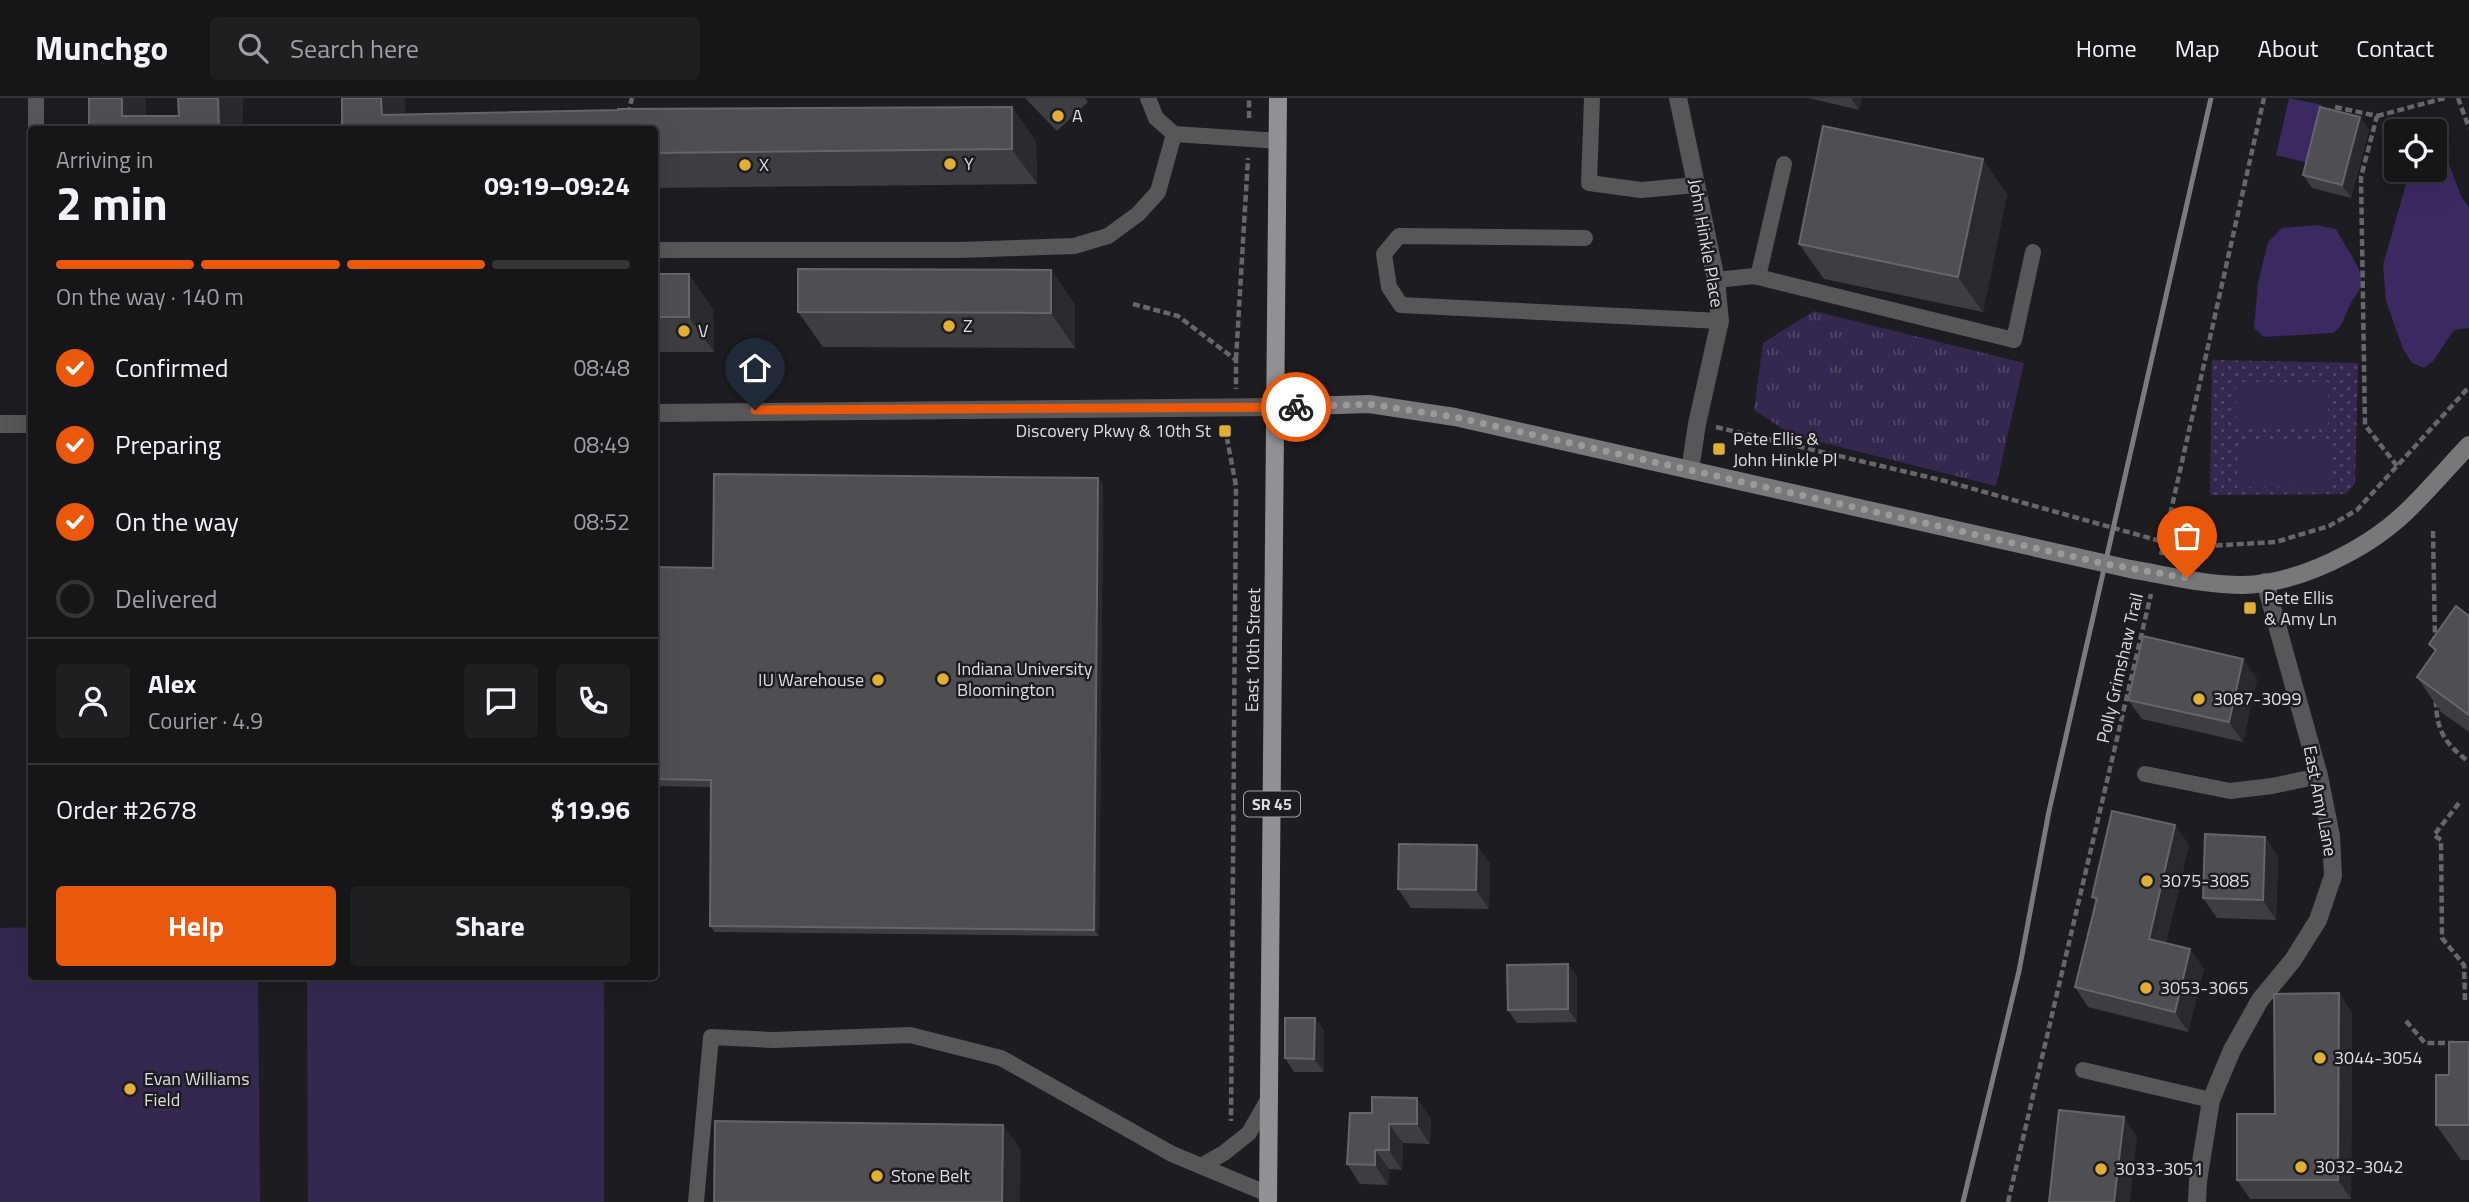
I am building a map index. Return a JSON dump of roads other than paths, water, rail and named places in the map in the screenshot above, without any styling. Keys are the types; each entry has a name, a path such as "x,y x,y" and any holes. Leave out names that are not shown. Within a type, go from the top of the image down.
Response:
{"main road":[{"name":"East 10th Street","path":"1268,1198 1278,98"}],"street":[{"name":"John Hinkle Place","path":"1678,98 1716,280 1720,321 1697,424 1690,470"},
{"path":"658,413 1369,404 1455,417 2118,567 2242,585 2301,575 2377,536 2406,513 2469,445"},
{"path":"0,424 28,424"},
{"name":"East Amy Lane","path":"2197,1202 2211,1100 2232,1050 2260,1000 2293,960 2318,920 2333,876 2331,836 2319,776 2265,582"}],"lane":[{"path":"36,98 36,126"},
{"path":"1148,98 1156,118 1174,134 1278,141"},
{"path":"1592,98 1589,183 1641,190 1696,185"},
{"path":"658,250 958,250 1074,246 1108,236 1138,214 1158,192 1174,134"},
{"path":"1758,277 1784,164"},
{"path":"1585,238 1399,236 1384,254 1389,287 1401,305 1720,321"},
{"path":"1716,280 1758,277 2014,340 2033,252"},
{"path":"2146,774 2230,791 2319,776"},
{"path":"696,1202 711,1037 773,1040 910,1035 1001,1058 1172,1154 1268,1198"},
{"path":"2083,1070 2211,1100"},
{"path":"1201,1166 1249,1133 1269,1098"}],"railway":[{"path":"1963,1202 2019,971 2049,811 2211,98"}],"place":[{"name":"A","path":"1058,116"},
{"name":"Y","path":"950,164"},
{"name":"X","path":"745,165"},
{"name":"Z","path":"949,326"},
{"name":"V","path":"684,331"},
{"name":"Discovery Pkwy & 10th St","path":"1225,431"},
{"name":"Pete Ellis & John Hinkle Pl","path":"1719,449"},
{"name":"Pete Ellis & Amy Ln","path":"2250,608"},
{"name":"Indiana University Bloomington","path":"943,679"},
{"name":"IU Warehouse","path":"878,680"},
{"name":"3087-3099","path":"2199,699"},
{"name":"3075-3085","path":"2147,881"},
{"name":"3053-3065","path":"2146,988"},
{"name":"3044-3054","path":"2320,1058"},
{"name":"Evan Williams Field","path":"130,1089"},
{"name":"3032-3042","path":"2301,1167"},
{"name":"3033-3051","path":"2101,1169"},
{"name":"Stone Belt","path":"877,1176"}]}
